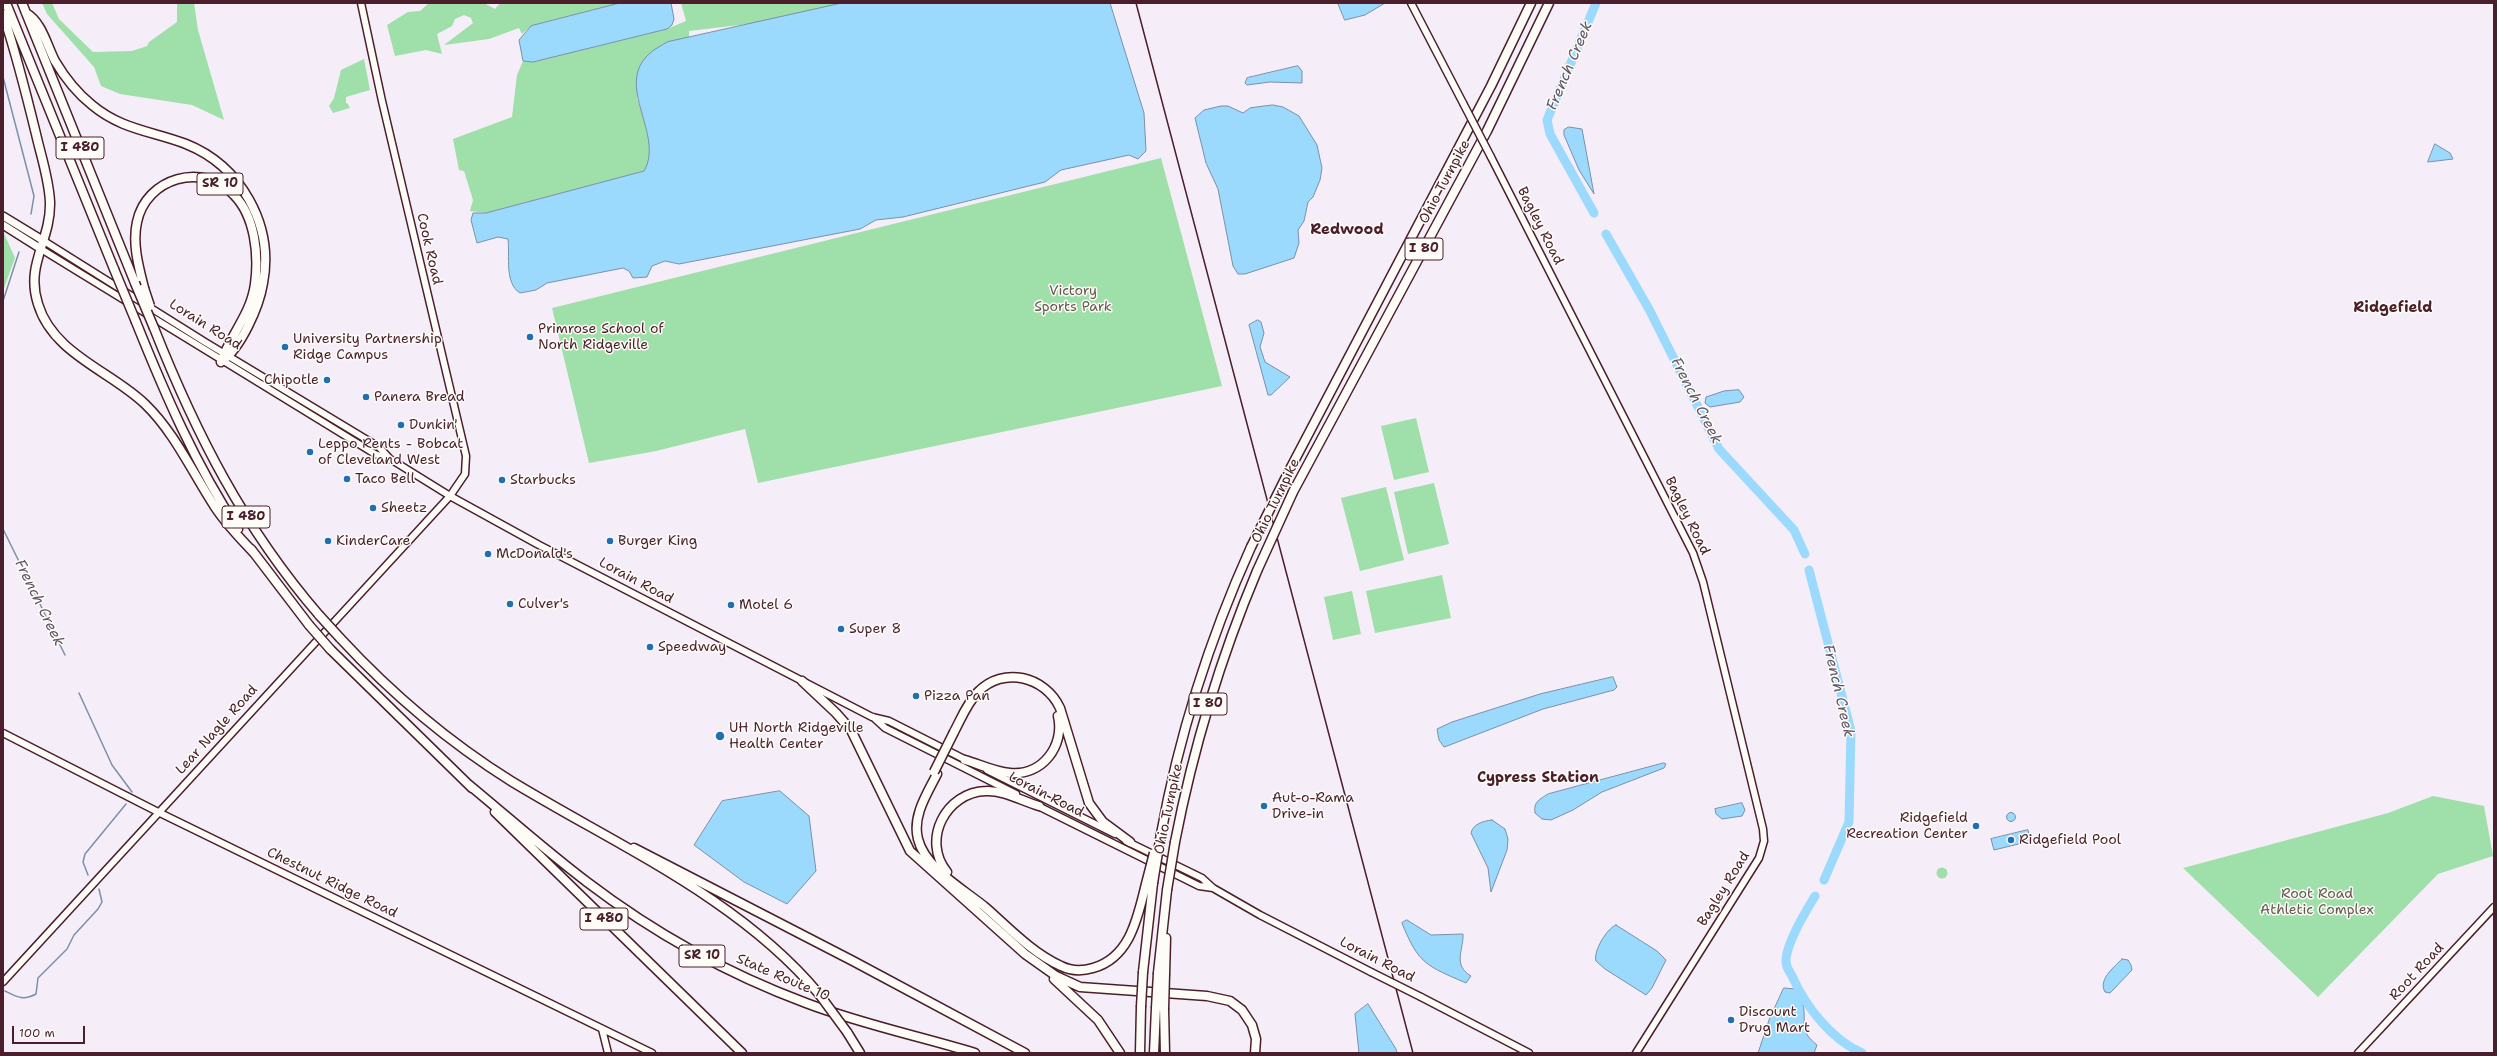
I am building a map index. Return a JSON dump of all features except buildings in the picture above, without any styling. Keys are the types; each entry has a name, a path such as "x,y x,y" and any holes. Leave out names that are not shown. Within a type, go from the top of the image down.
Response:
{"highway":[{"name":"I 480","path":"6,3 136,322 190,446 221,503 254,553 309,625 330,649 742,1053"},
{"name":"I 480","path":"22,3 134,283 190,416 228,488 276,562 319,615 385,685 439,731 511,781 736,915 777,949 819,994 847,1032 860,1053"},
{"name":"Ohio Turnpike","path":"1150,882 1180,748 1200,679 1226,606 1251,547 1289,471 1494,79 1531,3"},
{"name":"Ohio Turnpike","path":"1160,1009 1161,974 1166,947 1163,920 1175,842 1190,770 1209,701 1232,633 1257,571 1293,492 1487,131 1549,3"},
{"path":"26,13 36,22 67,80 92,106 128,128 180,142 204,153 230,174 250,200 263,238 264,278 254,313 221,362"},
{"path":"3,14 21,75 48,187 50,212 44,241 35,262 34,287 40,310 48,326 66,346 120,383 153,412 170,434 222,517 254,553"},
{"name":"SR 10","path":"154,328 153,316 144,288 137,255 136,228 142,206 152,194 169,182 190,177 210,179 232,192 241,203 249,221 254,239 256,270 253,293 248,311 227,354"},
{"path":"934,872 917,850 912,830 916,808 972,700 989,684 1002,678 1016,677 1041,685 1052,695 1060,708 1089,804 1103,822 1130,842"},
{"path":"802,681 836,713 851,730 905,843 916,857 1033,959 1098,1020 1120,1053"},
{"path":"956,733 980,696 992,687 1006,682 1023,682 1038,688 1049,698 1057,713 1060,730 1056,745 1047,759 1036,768 1023,772 1008,773 965,760"},
{"path":"935,773 918,815 918,839 930,860 1032,947 1056,964 1069,969 1090,969 1108,962 1120,952 1130,938 1150,882"},
{"name":"State Route 10","path":"468,784 602,893 646,923 703,956 767,987 840,1016 975,1053"},
{"path":"960,886 944,867 937,848 939,825 950,807 967,795 988,791 1039,806"},
{"path":"571,816 847,958 1025,1053"},
{"path":"1140,1053 1143,972 1150,882"},
{"path":"1032,947 1053,970 1077,982 1214,993 1228,996 1244,1007 1254,1018 1259,1032 1259,1053"},
{"path":"1033,959 1060,979 1080,987 1207,996 1230,1002 1242,1010 1252,1025 1256,1039 1255,1053"},
{"path":"1154,1053 1160,1009"},
{"path":"1160,1009 1165,1053"}],"main road":[{"name":"Lorain Road","path":"3,216 44,241"},
{"name":"Lorain Road","path":"3,225 41,250"}],"street":[{"name":"Cook Road","path":"361,3 382,101 466,456 465,474 450,496"},
{"name":"Bagley Road","path":"1412,3 1693,553 1703,582 1763,829 1764,841 1759,858 1636,1053"},
{"name":"Lorain Road","path":"44,241 379,447 392,460"},
{"name":"Lorain Road","path":"41,250 221,362 375,454 392,460 450,496 542,546 802,681 872,716 889,721 1202,878 1213,888 1371,972 1529,1053"},
{"name":"Lear Nagle Road","path":"3,982 450,496"},
{"name":"Lorain Road","path":"872,716 885,728 1108,841 1199,886 1213,888"},
{"name":"Chestnut Ridge Road","path":"3,733 158,812 652,1053"},
{"path":"1108,841 1112,833"},
{"name":"Root Road","path":"2358,1053 2494,907"},
{"path":"602,1029 608,1053"}],"green space":[{"path":"42,3 52,3 59,19 93,52 132,51 147,46 149,42 177,22 177,3 194,3 198,30 224,120 192,105 120,94 101,86 94,67 47,14"},
{"path":"429,3 484,3 495,9 500,3 620,3 531,26 522,34 519,28 489,39 444,45 473,23 471,18 464,15 455,19 452,26 437,34 442,54 426,50 395,56 387,25 408,12 420,11"},
{"path":"681,3 842,3 757,23 689,31 689,37 667,42 637,98 646,125 649,144 648,162 644,171 486,213 470,211 473,200 464,171 459,170 453,139 512,117 517,75 523,61 533,62 667,29 686,21"},
{"path":"364,59 370,90 346,97 346,103 350,108 333,113 329,106 334,98 341,70"},
{"name":"Victory Sports Park","path":"1161,158 1222,386 758,483 745,429 656,451 589,463 552,308"},
{"path":"3,231 15,258 3,291"},
{"path":"1416,418 1429,472 1394,480 1381,426"},
{"path":"1434,483 1449,544 1408,554 1394,492"},
{"path":"1386,487 1404,560 1360,571 1341,498"},
{"path":"1442,575 1451,618 1375,633 1366,591"},
{"path":"1352,591 1361,634 1333,640 1324,597"},
{"name":"Root Road Athletic Complex","path":"2433,796 2484,806 2493,856 2438,874 2318,997 2183,868 2388,813"},
{"path":"1942,867 1946,869 1948,873 1946,877 1942,879 1938,877 1936,873 1938,869"}],"water":[{"path":"620,3 671,3 674,19 672,25 667,29 533,62 523,61 519,40 531,26"},
{"path":"842,3 1110,3 1144,113 1146,151 1138,159 1129,155 1061,170 1045,182 903,217 876,220 860,229 679,264 665,261 652,266 647,277 633,278 629,271 623,268 547,283 536,290 520,293 512,283 510,276 508,239 498,237 477,243 471,220 473,213 486,213 644,171 649,157 649,142 636,81 640,67 649,54 655,49 667,42"},
{"path":"1338,3 1385,3 1365,15 1345,20"},
{"path":"1298,66 1302,71 1302,83 1270,82 1247,85 1245,83 1247,78"},
{"path":"1273,105 1283,107 1299,116 1317,145 1322,168 1320,180 1313,197 1308,202 1304,221 1298,230 1299,243 1294,258 1245,274 1238,274 1233,266 1218,189 1206,163 1195,118 1204,110 1221,106 1228,106 1243,113 1250,108"},
{"path":"1569,127 1582,129 1594,194 1579,170 1564,135 1564,130"},
{"path":"2435,144 2450,153 2453,159 2428,162"},
{"path":"1258,320 1261,322 1264,333 1260,347 1265,362 1290,377 1271,395 1268,395 1249,325"},
{"path":"1739,390 1744,397 1740,402 1710,407 1705,403 1706,397 1724,391"},
{"path":"1613,677 1617,687 1614,690 1543,709 1444,747 1439,740 1437,729 1452,722 1540,694"},
{"path":"1664,763 1666,764 1664,768 1602,792 1573,810 1551,820 1542,819 1535,813 1536,803 1548,794"},
{"path":"780,791 809,816 816,871 787,904 744,882 694,845 722,801"},
{"path":"1742,803 1745,810 1742,816 1722,819 1716,814 1715,809"},
{"name":"Ridgefield Pool","path":"2009,813 2013,813 2015,817 2013,821 2009,821 2007,819 2007,815"},
{"path":"1492,820 1505,829 1508,839 1507,850 1491,892 1488,868 1471,833 1474,827 1485,821"},
{"name":"Ridgefield Pool","path":"2028,830 2031,841 1994,850 1991,839"},
{"path":"1407,920 1431,935 1463,934 1460,962 1465,972 1471,976 1466,983 1433,967 1419,956 1413,947 1402,923"},
{"path":"1616,925 1657,951 1666,960 1652,988 1646,995 1605,969 1596,961 1596,952 1601,941 1608,931"},
{"path":"2122,959 2128,960 2132,970 2110,993 2105,992 2103,983 2105,979 2111,970"},
{"path":"1784,988 1795,989 1802,1000 1805,1031 1811,1040 1817,1045 1814,1053 1758,1053 1769,1020"},
{"path":"1368,1004 1397,1053 1359,1053 1355,1014"}],"waterway":[{"name":"French Creek","path":"1594,213 1550,134 1547,120 1596,3"},
{"name":"French Creek","path":"3,77 34,196 31,214"},
{"name":"French Creek","path":"1606,234 1650,311 1719,449 1794,530 1805,554"},
{"name":"French Creek","path":"3,301 19,252"},
{"name":"French Creek","path":"3,529 65,655"},
{"name":"French Creek","path":"1809,570 1851,731 1849,822 1824,880"},
{"name":"French Creek","path":"79,693 112,765 132,792"},
{"name":"French Creek","path":"88,875 83,862 85,854 126,804"},
{"name":"French Creek","path":"5,991 24,998 36,994 38,978 67,949 74,935 98,909 102,902 99,889"},
{"name":"French Creek","path":"1815,896 1793,935 1787,952 1786,965 1798,989 1821,1022 1840,1040 1862,1053"}],"railway":[{"path":"1136,3 1413,1053"}],"place":[{"name":"Primrose School of North Ridgeville","path":"530,337"},
{"name":"University Partnership Ridge Campus","path":"285,347"},
{"name":"Chipotle","path":"327,380"},
{"name":"Panera Bread","path":"366,397"},
{"name":"Dunkin'","path":"401,425"},
{"name":"Leppo Rents - Bobcat of Cleveland West","path":"310,452"},
{"name":"Taco Bell","path":"347,479"},
{"name":"Starbucks","path":"502,480"},
{"name":"Sheetz","path":"373,508"},
{"name":"KinderCare","path":"328,541"},
{"name":"Burger King","path":"610,541"},
{"name":"McDonald's","path":"488,554"},
{"name":"Culver's","path":"510,604"},
{"name":"Motel 6","path":"731,605"},
{"name":"Super 8","path":"841,629"},
{"name":"Speedway","path":"650,647"},
{"name":"Pizza Pan","path":"916,696"},
{"name":"UH North Ridgeville Health Center","path":"720,736"},
{"name":"Aut-o-Rama Drive-in","path":"1264,806"},
{"name":"Ridgefield Recreation Center","path":"1976,826"},
{"name":"Ridgefield Pool","path":"2011,840"},
{"name":"Discount Drug Mart","path":"1731,1020"}],"district":[{"name":"Redwood","path":"1347,230"},
{"name":"Ridgefield","path":"2393,308"},
{"name":"Cypress Station","path":"1538,778"}]}
